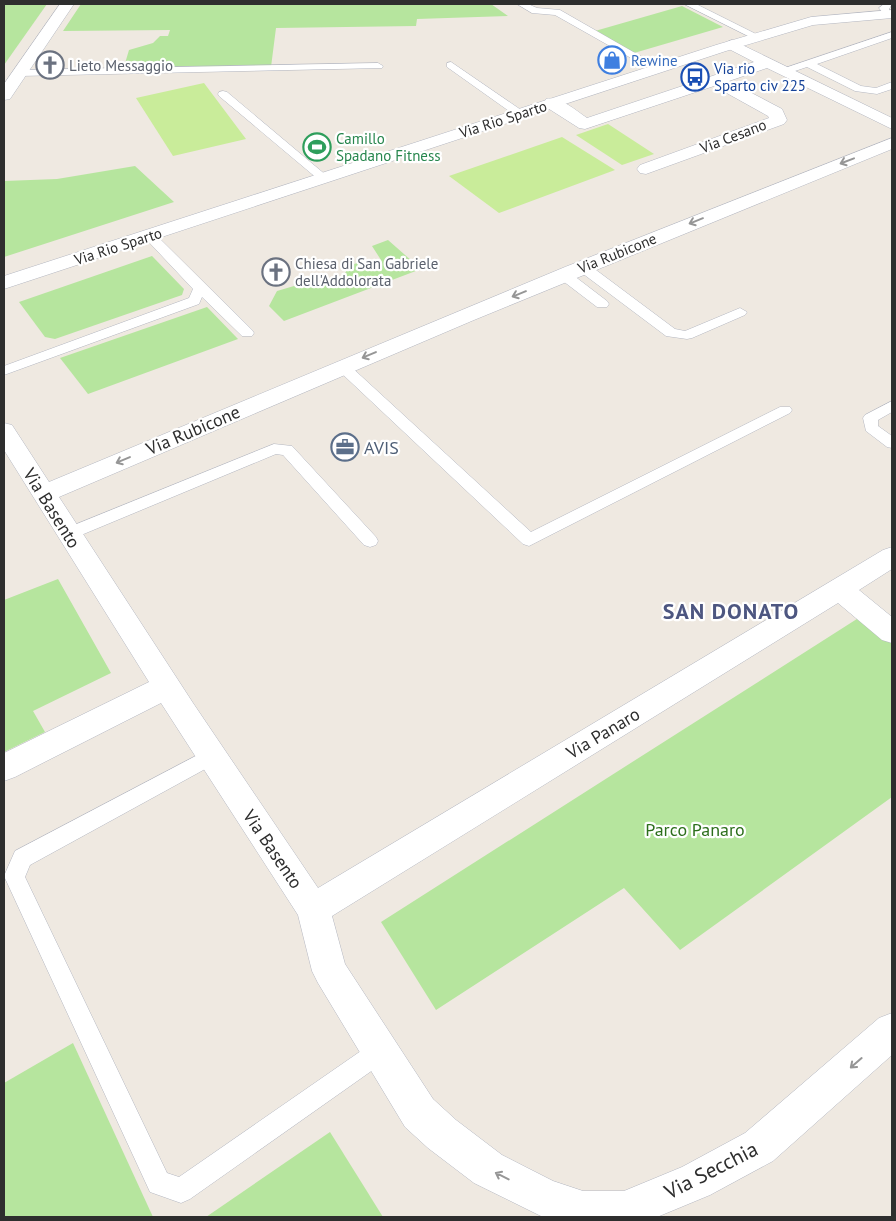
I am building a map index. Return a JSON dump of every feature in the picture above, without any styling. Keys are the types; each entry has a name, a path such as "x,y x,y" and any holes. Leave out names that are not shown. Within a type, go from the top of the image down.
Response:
{"street":[{"path":"4,95 67,4"},
{"name":"Via Rio Sparto","path":"4,283 732,45 811,21 891,8"},
{"path":"732,45 892,124"},
{"path":"552,103 585,124 768,62"},
{"name":"Via Cesano","path":"646,169 778,120 776,113 715,80"},
{"path":"869,113 892,104"},
{"name":"Via Rubicone","path":"43,494 750,198 892,143"},
{"name":"Via Basento","path":"4,431 166,687 313,909 330,971 359,1020"},
{"name":"Via Panaro","path":"313,909 840,590 892,556"},
{"path":"840,590 892,632"},
{"path":"4,768 166,687"},
{"name":"Via Secchia","path":"359,1020 419,1113 442,1134 542,1208 583,1211 624,1211 696,1181 759,1147 892,1031"}],"lane":[{"path":"522,4 535,11 557,12 658,69"},
{"path":"689,4 757,38"},
{"path":"786,71 892,35"},
{"path":"809,64 859,89 877,91 892,85"},
{"path":"19,73 378,66"},
{"path":"450,66 520,114"},
{"path":"223,94 323,178"},
{"path":"149,235 247,333"},
{"path":"574,271 602,304"},
{"path":"574,271 671,333 687,335 740,312"},
{"path":"4,372 194,301 200,288"},
{"path":"343,367 529,540 785,410"},
{"path":"892,406 870,418 871,428 892,443"},
{"path":"68,534 274,449 287,450 370,541"},
{"path":"211,756 22,858 14,877 159,1183 181,1190 379,1052"}],"green space":[{"path":"4,4 47,4 4,65"},
{"path":"81,4 491,4 508,16 417,19 416,26 276,28 271,67 123,70 129,50 153,43 160,36 168,36 170,30 63,31"},
{"path":"682,6 723,27 634,53 595,31"},
{"path":"204,83 246,139 173,156 136,98"},
{"path":"608,124 654,154 622,165 576,135"},
{"path":"562,137 615,170 499,213 449,176"},
{"path":"135,166 174,202 4,257 4,181 57,179"},
{"path":"388,240 421,269 284,321 269,306 277,291 294,286 316,287 343,277 349,266 357,263 362,267 381,260 372,246"},
{"path":"152,256 184,289 182,295 55,339 45,337 19,302"},
{"path":"207,307 238,339 88,394 60,358"},
{"path":"58,579 111,673 33,711 45,732 4,752 4,600"},
{"name":"Parco Panaro","path":"860,617 892,644 892,797 680,950 624,888 436,1010 381,922"},
{"path":"73,1043 153,1217 4,1217 4,1083"},
{"path":"330,1132 383,1217 206,1217"}],"place":[{"name":"Rewine","path":"612,60"},
{"name":"Lieto Messaggio","path":"50,65"},
{"name":"Via rio Sparto civ 225","path":"695,77"},
{"name":"Camillo Spadano Fitness","path":"317,147"},
{"name":"Chiesa di San Gabriele dell'Addolorata","path":"276,272"},
{"name":"AVIS","path":"345,447"}],"district":[{"name":"SAN DONATO","path":"731,611"}]}
